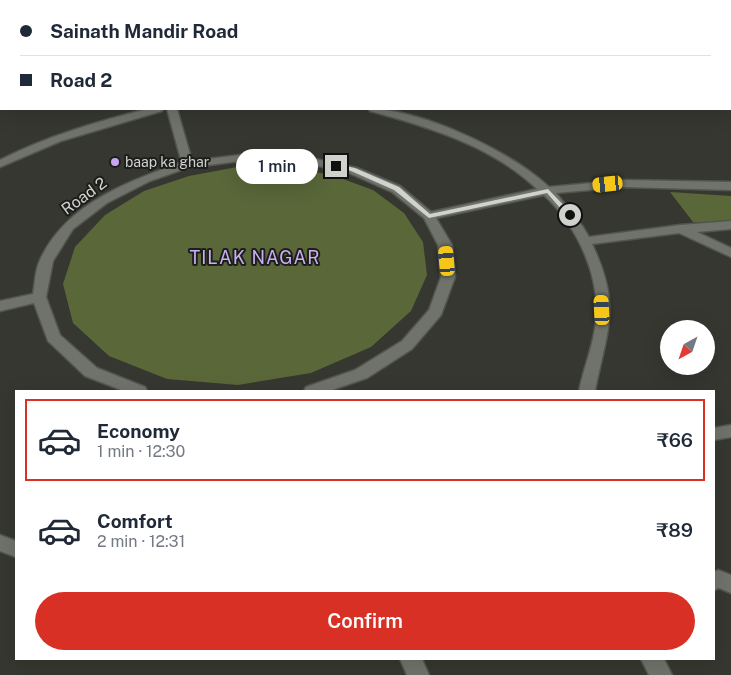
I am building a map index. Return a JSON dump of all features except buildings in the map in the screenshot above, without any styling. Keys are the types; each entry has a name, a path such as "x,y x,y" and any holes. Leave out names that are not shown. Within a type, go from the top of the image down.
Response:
{"street":[{"path":"0,164 27,149 100,124 154,110"},
{"path":"172,110 187,160 185,165"},
{"path":"378,110 415,119 464,137 509,161 548,191 570,215 587,241 600,281 603,324 587,390"},
{"name":"Road 2","path":"38,297 46,261 68,227 103,200 146,179 185,165 248,157 302,159 344,168 396,189 429,216 445,245 448,277 436,312 407,345 361,374 315,390"},
{"path":"429,216 548,191 608,184 731,186"},
{"path":"587,241 680,228 731,225"},
{"path":"680,228 731,253"},
{"path":"0,306 38,297 52,337 91,372 136,390"},
{"path":"715,434 731,431"},
{"path":"0,544 15,549"},
{"path":"715,580 718,579 731,584"},
{"path":"411,660 418,675"},
{"path":"653,660 661,675"}],"green space":[{"path":"237,167 286,167 332,175 373,190 404,213 423,242 427,275 411,311 371,347 311,373 238,385 167,379 109,356 73,323 63,284 75,247 105,215 144,191 189,176"},
{"path":"670,192 731,196 731,223 693,222"}],"place":[{"name":"baap ka ghar","path":"115,162"}],"district":[{"name":"TILAK NAGAR","path":"255,257"}],"route":[{"path":"336,166 353,170 396,189 429,216 548,191 570,215"}]}
